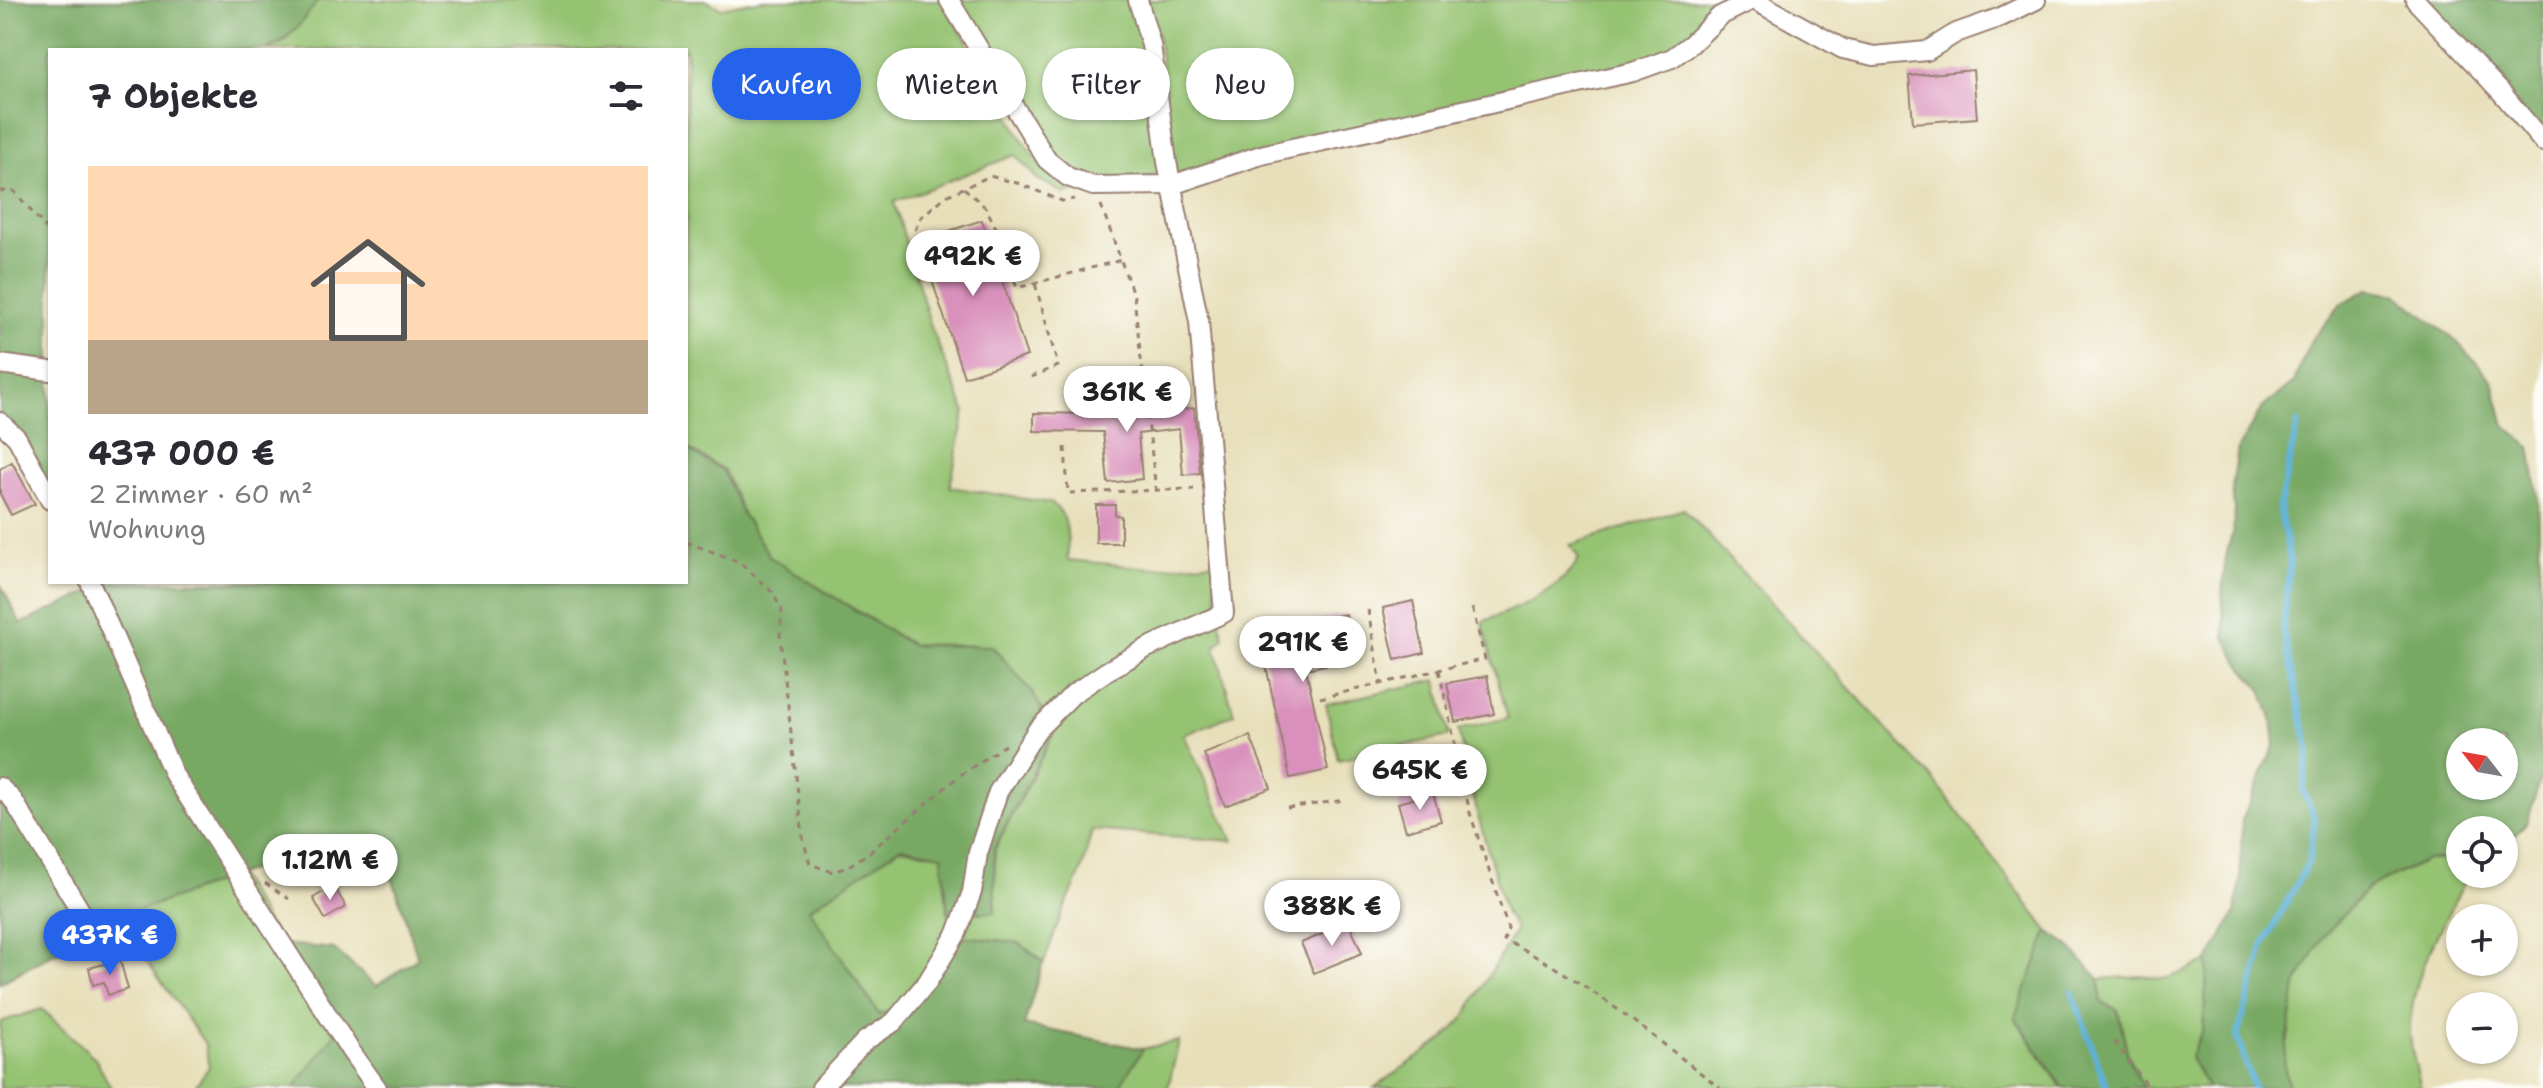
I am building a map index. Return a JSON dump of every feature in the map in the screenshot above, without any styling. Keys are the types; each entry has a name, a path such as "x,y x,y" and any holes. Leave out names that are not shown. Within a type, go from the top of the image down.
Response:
{"street":[{"path":"949,0 1047,160 1068,177 1095,191 1172,185 1261,155 1633,72 1672,58 1720,16 1753,0 1843,49 1874,56 1927,51 1956,33 2036,0"},
{"path":"821,1088 865,1041 894,1022 928,981 957,933 972,892 978,853 998,792 1037,730 1073,694 1107,671 1147,648 1224,613 1199,322 1167,162 1151,45 1138,0"},
{"path":"2415,0 2543,142"},
{"path":"0,364 48,371"},
{"path":"0,422 17,438 48,496"},
{"path":"91,584 174,775 377,1088"},
{"path":"0,787 13,800 103,948"}],"path":[{"path":"915,230 921,217 946,196 990,176 1062,201 1095,191 1122,260 1136,309 1156,491"},
{"path":"964,188 986,208 999,234 1017,288 1122,260"},
{"path":"0,191 14,191 48,231"},
{"path":"1031,377 1058,366 1035,283"},
{"path":"1065,447 1068,493 1214,489"},
{"path":"688,543 740,562 772,592 782,610 780,635 803,838 810,864 833,872 847,867 870,852 959,776 1012,740 1037,730"},
{"path":"1320,698 1485,659 1472,607"},
{"path":"1368,610 1381,683"},
{"path":"1439,670 1470,813 1508,928 1504,940 1582,984 1720,1088"},
{"path":"1287,808 1345,800"},
{"path":"2114,1041 2149,1088"}],"green space":[{"path":"0,0 318,0 295,29 270,48 48,48 48,502 0,425"},
{"path":"318,0 705,0 721,8 762,0 943,0 970,48 877,48 877,120 1011,120 1040,165 1075,191 1065,194 1037,179 1015,155 894,202 932,330 965,411 950,487 1051,503 1065,521 1068,560 1151,568 1213,562 1224,637 1215,647 1234,714 1184,735 1233,841 1092,830 1081,872 1044,962 1020,943 963,936 897,1008 879,1014 809,909 900,848 942,855 948,914 995,912 995,849 1055,731 1032,692 992,646 911,644 771,558 743,515 724,470 688,448 688,48 272,48 283,43"},
{"path":"957,0 1736,0 1670,54 1176,175 1169,120 1170,48 1159,48 1157,29 1148,48 1042,48 1042,120 1156,120 1161,162 1157,174 1129,179 1085,174 1070,168 1051,154 1026,113 1026,48 986,48"},
{"path":"2421,0 2543,0 2543,137"},
{"path":"2368,289 2396,294 2457,342 2493,381 2505,425 2530,447 2538,495 2543,690 2538,728 2543,772 2527,822 2518,832 2518,816 2446,816 2446,860 2427,860 2369,887 2322,938 2296,985 2284,1064 2289,1088 2208,1088 2190,1058 2203,1029 2208,961 2235,913 2240,883 2242,820 2275,744 2272,719 2262,690 2241,666 2225,637 2222,592 2235,521 2232,488 2238,448 2262,408 2294,382 2310,342 2341,304"},
{"path":"688,449 723,471 743,515 770,557 911,645 992,646 1032,692 1054,732 994,849 995,912 948,913 942,855 901,847 809,909 879,1015 897,1008 962,936 1019,943 1043,962 1024,1025 1143,1049 1118,1088 294,1088 335,1034 284,944 334,949 376,986 418,958 385,855 286,853 246,872 118,918 0,983 0,584 21,624 90,592 87,584 688,584"},
{"path":"1684,509 1933,779 2048,931 2015,1018 2062,1088 1374,1088 1445,1038 1464,1018 1516,929 1506,914 1458,730 1508,718 1482,622 1537,597 1562,579 1579,558 1570,545"},
{"path":"1437,680 1449,736 1338,760 1326,704"},
{"path":"2427,860 2446,860 2446,888 2462,888 2453,904 2446,904 2446,917 2416,990 2410,1039 2421,1088 2289,1088 2284,1064 2296,985 2322,938 2369,888"},
{"path":"238,875 335,1034 294,1088 194,1088 209,1067 205,1044 117,918"},
{"path":"2048,931 2068,945 2099,979 2102,1003 2118,1010 2128,1057 2143,1088 2063,1088 2015,1017"},
{"path":"2208,961 2203,1029 2190,1058 2208,1088 2143,1088 2128,1057 2118,1010 2101,1003 2099,979 2142,976 2164,979"},
{"path":"42,1009 95,1058 111,1088 0,1088 0,1022"},
{"path":"1179,1041 1168,1088 1118,1088 1143,1049"}],"building":[{"path":"1973,70 1977,118 1913,123 1909,76"},
{"path":"982,220 1027,356 964,377 919,241"},
{"path":"1115,388 1117,413 1194,408 1200,473 1183,475 1179,429 1138,434 1142,479 1108,483 1103,432 1034,431 1034,413 1096,414 1094,390"},
{"path":"12,462 35,504 11,515 0,494 0,469"},
{"path":"1096,505 1115,505 1115,515 1121,516 1121,543 1096,543"},
{"path":"1413,601 1424,653 1395,660 1383,608"},
{"path":"1346,614 1355,659 1306,669 1328,770 1290,778 1259,633"},
{"path":"1487,676 1494,714 1455,722 1447,683"},
{"path":"1250,736 1271,788 1225,806 1204,754"},
{"path":"1433,793 1441,821 1406,831 1398,803"},
{"path":"334,886 346,907 325,919 313,898"},
{"path":"1349,923 1362,953 1314,973 1301,943"},
{"path":"120,960 128,989 108,995 104,982 93,985 89,968"}],"waterway":[{"path":"2254,1088 2237,1037 2264,944 2309,861 2315,819 2303,790 2309,750 2283,630 2290,561 2279,508 2298,423"},
{"path":"2072,992 2107,1088"}]}
